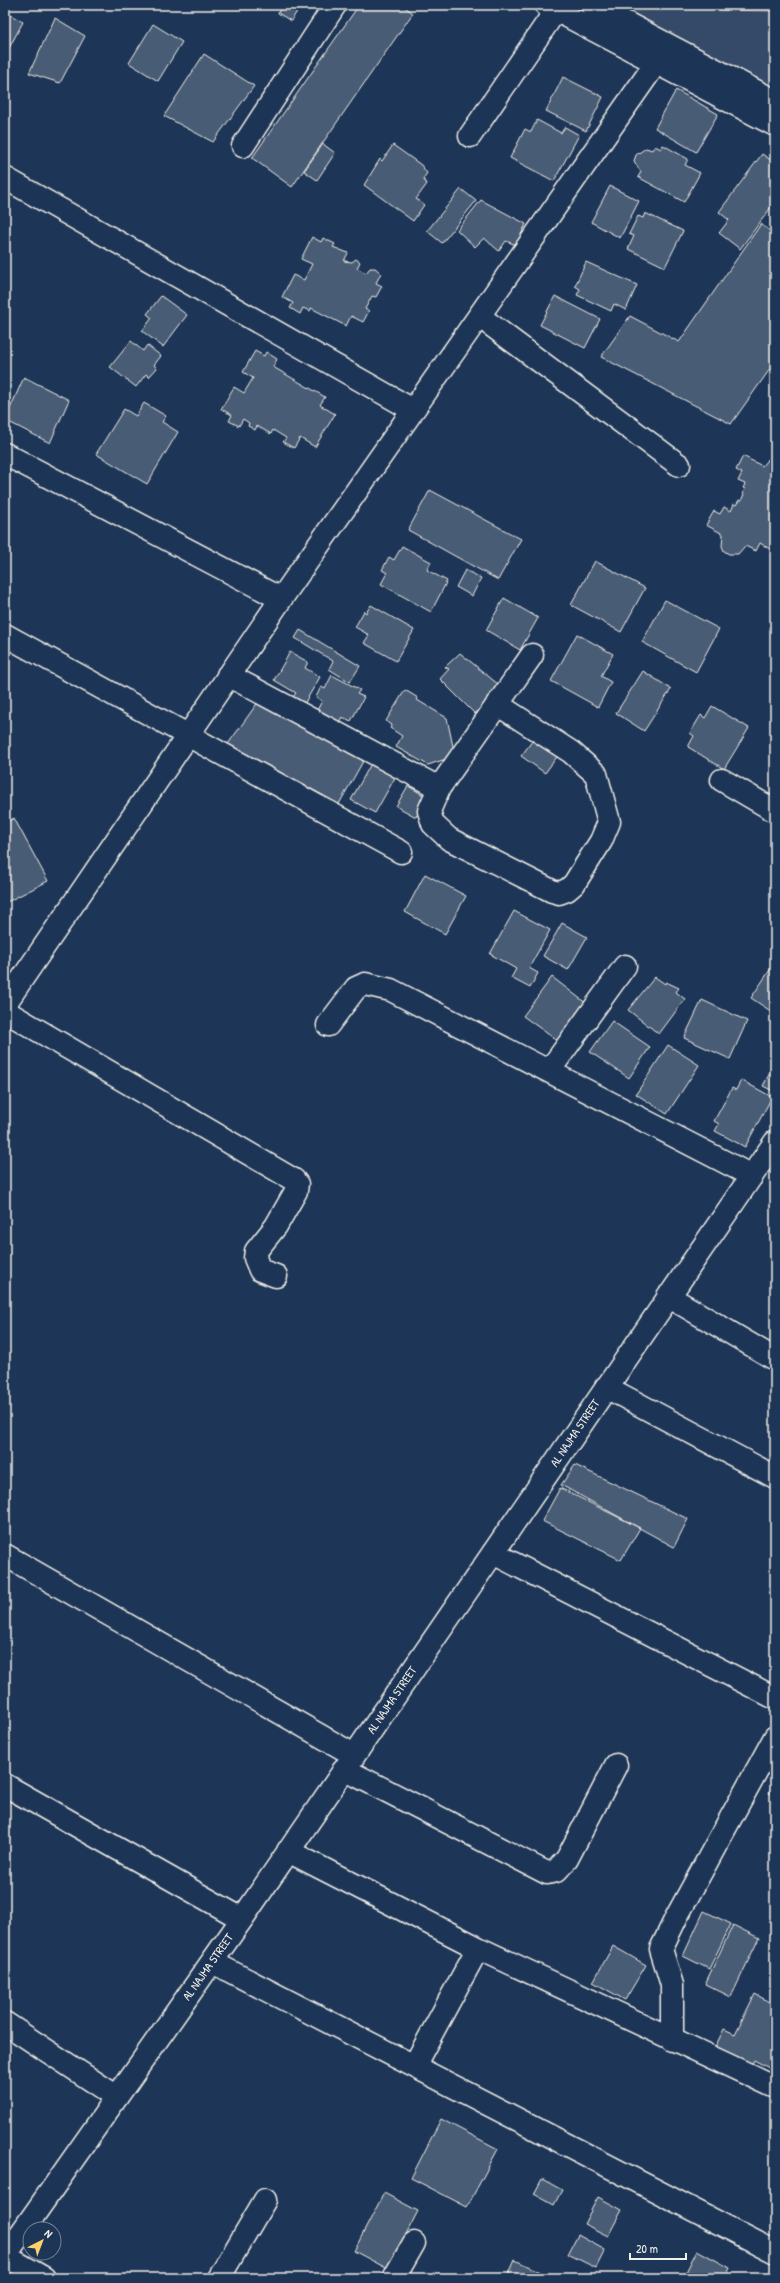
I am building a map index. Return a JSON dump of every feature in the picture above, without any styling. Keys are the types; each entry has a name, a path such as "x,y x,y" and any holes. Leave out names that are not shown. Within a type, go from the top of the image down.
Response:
{"main road":[{"path":"243,146 335,5"},
{"path":"592,5 775,101"},
{"path":"470,136 551,8 775,125"},
{"path":"5,1004 228,675 656,63"},
{"path":"5,178 413,410"},
{"path":"479,316 679,465"},
{"path":"5,454 281,599"},
{"path":"5,635 401,852"},
{"path":"497,704 571,752 596,774 609,822 602,841 574,884 567,890 559,893 552,891 449,838 433,824 430,811 439,788 497,704 532,655"},
{"path":"228,675 439,788"},
{"path":"722,780 775,811"},
{"path":"549,1071 625,966"},
{"path":"328,1025 356,988 365,984 391,990 752,1176"},
{"path":"5,1011 294,1180 297,1184 296,1191 276,1226 256,1251 255,1258 260,1270 276,1276"},
{"name":"AL NAJMA STREET","path":"5,2256 242,1919 775,1142"},
{"path":"668,1296 775,1359"},
{"path":"606,1387 775,1477"},
{"path":"493,1553 775,1698"},
{"path":"5,1555 349,1762 547,1873 556,1871 567,1859 616,1765"},
{"path":"672,2040 672,1985 661,1950 681,1909 775,1737"},
{"path":"5,1786 242,1919"},
{"path":"288,1851 478,1948 775,2087"},
{"path":"414,2066 478,1948"},
{"path":"212,1962 775,2252"},
{"path":"5,2024 117,2097"},
{"path":"219,2278 265,2200"},
{"path":"394,2278 414,2243"},
{"path":"5,2256 44,2278"}],"shaded area":[{"path":"615,5 704,5 715,10 775,11 775,90"}],"building":[{"path":"282,5 301,5 291,21 278,13"},
{"path":"359,5 402,5 413,13 292,187 252,158"},
{"path":"5,12 23,22 9,48 5,45"},
{"path":"55,18 85,36 60,83 29,73"},
{"path":"153,24 182,42 158,81 129,63"},
{"path":"204,54 254,86 213,142 164,116"},
{"path":"563,77 603,97 586,131 546,111"},
{"path":"676,90 718,114 696,152 655,128"},
{"path":"537,120 561,133 565,127 579,135 554,181 510,158 525,129 531,132"},
{"path":"323,144 335,153 317,180 304,171"},
{"path":"393,145 421,165 427,173 423,179 427,184 416,199 424,205 413,221 364,185 380,159 382,161"},
{"path":"663,145 688,159 685,165 700,173 684,202 638,177 641,172 634,161 636,155 646,148 652,150 655,146 661,149"},
{"path":"762,154 775,163 775,202 740,249 719,233 729,220 719,212"},
{"path":"610,186 639,201 620,238 591,222"},
{"path":"461,189 476,201 442,243 427,231"},
{"path":"481,200 526,224 516,245 506,241 499,251 484,238 475,247 457,230"},
{"path":"645,213 683,231 665,267 628,249 634,236 629,234 638,216 643,218"},
{"path":"761,224 775,235 775,362 731,424 601,357 630,316 679,342"},
{"path":"312,237 321,242 323,238 335,244 333,247 348,253 344,261 352,262 356,259 360,262 357,268 366,273 370,268 375,268 381,273 376,283 382,286 376,297 372,296 365,309 369,311 363,322 351,316 346,326 311,308 310,311 303,308 300,314 290,308 293,303 282,297 293,275 304,280 312,264 301,259"},
{"path":"586,262 637,285 626,310 614,304 611,311 577,295 580,289 575,286"},
{"path":"161,296 187,315 163,347 142,331 152,318 147,314"},
{"path":"555,296 600,319 585,348 540,325"},
{"path":"131,341 143,351 147,345 161,356 154,365 157,368 149,377 146,374 136,387 110,367"},
{"path":"255,351 264,356 266,352 277,359 273,367 325,397 320,405 335,414 315,447 300,438 294,448 283,442 286,438 273,430 271,434 257,426 255,430 248,426 249,423 243,419 239,426 229,421 232,415 221,409 234,387 244,393 253,378 243,372"},
{"path":"24,377 69,400 50,443 5,420"},
{"path":"144,403 166,416 162,422 178,432 147,484 96,454 124,409 136,416"},
{"path":"743,456 762,466 767,460 775,457 773,551 760,543 756,551 745,546 738,554 729,554 724,551 722,546 723,534 706,525 714,511 720,514 724,507 731,511 734,504 736,505 739,500 741,501 744,494 745,489 743,488 745,484 738,481 742,473 736,470"},
{"path":"430,490 521,539 498,580 408,530"},
{"path":"402,546 431,562 427,570 447,581 431,612 381,584 387,573 382,570 389,557 394,560"},
{"path":"595,561 645,588 621,632 571,605"},
{"path":"465,570 481,578 472,596 456,587"},
{"path":"504,598 538,618 520,650 486,630"},
{"path":"665,600 719,629 696,672 642,642"},
{"path":"371,605 414,630 396,661 364,643 369,635 355,627 364,611 366,613"},
{"path":"300,630 360,666 350,682 329,669 333,661 295,638"},
{"path":"577,634 613,654 601,676 611,682 598,707 551,681"},
{"path":"290,652 308,662 305,668 320,677 304,704 293,697 296,693 274,680"},
{"path":"460,653 499,685 475,714 440,679 449,669 445,667"},
{"path":"643,671 671,689 644,731 616,713"},
{"path":"332,675 360,690 357,694 364,697 351,721 342,717 338,724 316,712 322,701 316,697 321,687 325,689"},
{"path":"405,690 418,698 417,700 447,718 455,756 428,765 396,747 402,736 390,728 392,725 386,721"},
{"path":"261,698 366,756 339,804 228,744"},
{"path":"712,706 749,728 724,769 688,747 694,736 690,733 701,715 705,718"},
{"path":"536,736 559,754 545,773 521,756"},
{"path":"373,760 397,774 375,813 351,800"},
{"path":"408,786 427,797 416,817 396,806"},
{"path":"14,818 48,881 5,903 5,823"},
{"path":"425,874 466,896 445,934 405,912"},
{"path":"514,911 550,930 529,968 538,973 530,988 511,978 516,969 490,954"},
{"path":"562,923 587,937 568,970 543,956"},
{"path":"775,964 775,1014 751,998"},
{"path":"552,977 587,1004 559,1042 523,1016"},
{"path":"655,977 665,984 666,982 679,988 676,992 685,999 659,1034 628,1010"},
{"path":"702,1000 747,1021 730,1059 684,1038"},
{"path":"612,1021 650,1047 629,1078 590,1052"},
{"path":"668,1045 699,1065 667,1114 636,1094"},
{"path":"775,1063 775,1092 763,1086"},
{"path":"741,1080 772,1097 745,1147 715,1131 719,1124 714,1121 732,1088 736,1090"},
{"path":"575,1465 688,1519 674,1547 561,1485"},
{"path":"560,1488 640,1528 621,1560 542,1521"},
{"path":"775,1780 775,1796 769,1793"},
{"path":"704,1911 731,1924 709,1969 683,1956"},
{"path":"733,1925 759,1938 731,1997 705,1984"},
{"path":"613,1946 646,1965 625,2000 593,1982"},
{"path":"755,1994 775,2005 775,2057 769,2068 754,2060 749,2069 713,2051 724,2029 735,2034"},
{"path":"441,2119 498,2149 467,2207 411,2178"},
{"path":"542,2179 562,2190 554,2205 534,2194"},
{"path":"384,2193 418,2211 388,2269 354,2251"},
{"path":"598,2197 622,2210 608,2236 584,2224"},
{"path":"578,2235 605,2250 596,2268 568,2254"},
{"path":"697,2250 730,2268 725,2278 683,2278"},
{"path":"515,2260 549,2276 549,2278 507,2278"},
{"path":"336,2273 347,2278 333,2278"},
{"path":"352,2273 362,2278 349,2278"}]}
